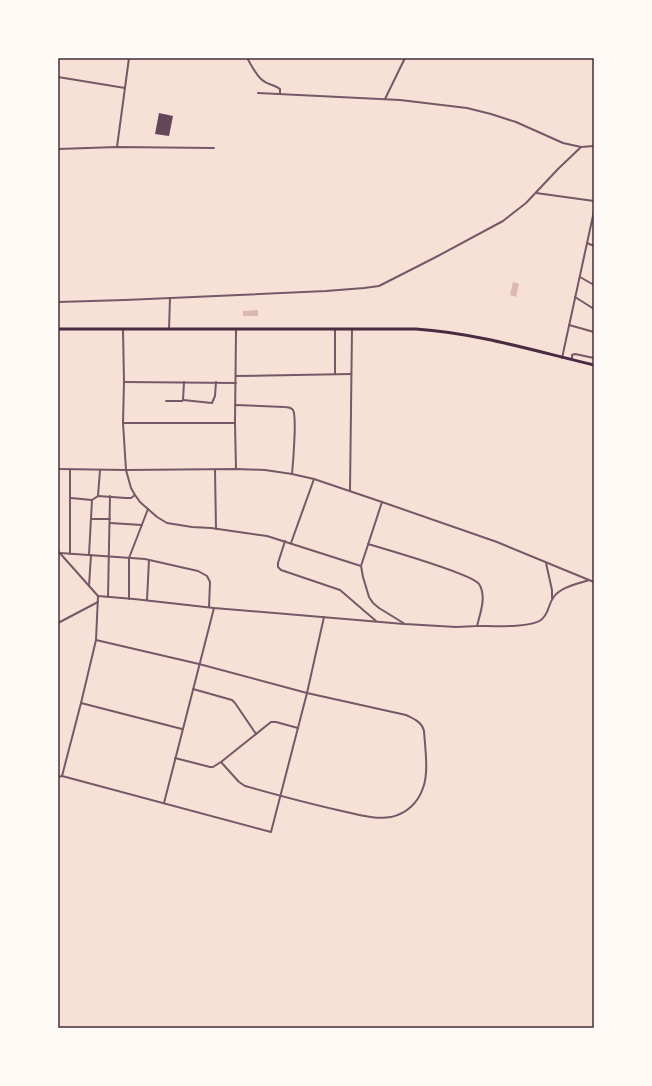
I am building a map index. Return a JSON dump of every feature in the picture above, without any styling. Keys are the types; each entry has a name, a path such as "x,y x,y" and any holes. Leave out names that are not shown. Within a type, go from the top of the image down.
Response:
{"main road":[{"path":"58,329 406,329 442,331 467,335 594,365"}],"street":[{"path":"117,147 129,58"},
{"path":"247,58 260,78 264,82 280,89 280,94"},
{"path":"385,99 405,58"},
{"path":"58,78 125,88"},
{"path":"258,93 385,99 467,108 516,122 563,143 581,147 594,146"},
{"path":"58,149 117,147 214,148"},
{"path":"58,302 326,291 374,287 387,282 504,221 526,203 581,147"},
{"path":"536,193 594,201"},
{"path":"562,358 594,211"},
{"path":"587,243 594,246"},
{"path":"580,277 594,285"},
{"path":"575,297 594,309"},
{"path":"169,330 170,298"},
{"path":"569,325 594,332"},
{"path":"350,491 352,329"},
{"path":"123,330 123,423 126,470 128,480 135,495 148,509 167,523 259,534 361,566"},
{"path":"236,330 236,470"},
{"path":"335,330 335,374"},
{"path":"572,360 572,355 575,354 594,358"},
{"path":"236,376 351,374"},
{"path":"124,382 236,382"},
{"path":"183,400 184,382"},
{"path":"166,401 183,400 212,403 215,396 216,382"},
{"path":"235,405 292,408 294,412 292,474"},
{"path":"123,423 235,423"},
{"path":"58,469 265,470 292,474 314,479 497,542 594,582"},
{"path":"70,470 70,554"},
{"path":"98,496 100,470"},
{"path":"216,470 216,529"},
{"path":"291,543 314,479"},
{"path":"71,498 92,500 98,496 131,498 135,495"},
{"path":"108,597 110,496"},
{"path":"89,586 92,500"},
{"path":"382,502 361,566 363,577 369,597 373,603 378,608 405,624"},
{"path":"129,598 129,558 148,509"},
{"path":"91,519 110,519"},
{"path":"110,523 142,525"},
{"path":"285,542 278,564 278,567 281,570 340,590 376,621"},
{"path":"368,544 443,568 478,583 482,592 482,601 477,626"},
{"path":"59,552 150,560 205,573 210,582 209,607"},
{"path":"59,552 98,596 96,640 62,776"},
{"path":"147,600 150,560"},
{"path":"98,596 129,598 214,608 405,624 456,627 522,625 539,621 543,619 546,614 552,598 552,590 546,563"},
{"path":"552,598 564,589 589,580"},
{"path":"58,623 98,602"},
{"path":"164,803 214,608"},
{"path":"58,777 62,776 271,832 307,693 324,617"},
{"path":"96,640 199,664 307,693 406,715 419,722 423,726 424,731 426,772 424,788 411,808 388,818 362,816 300,802 245,786 239,782 221,762"},
{"path":"193,689 232,700 256,734"},
{"path":"81,703 182,729"},
{"path":"175,758 213,767 273,721 298,728"}],"shaded area":[{"path":"513,282 519,284 516,297 510,295"},
{"path":"258,310 258,316 243,316 243,311"}],"building":[{"path":"159,113 173,116 169,136 155,134"}]}
